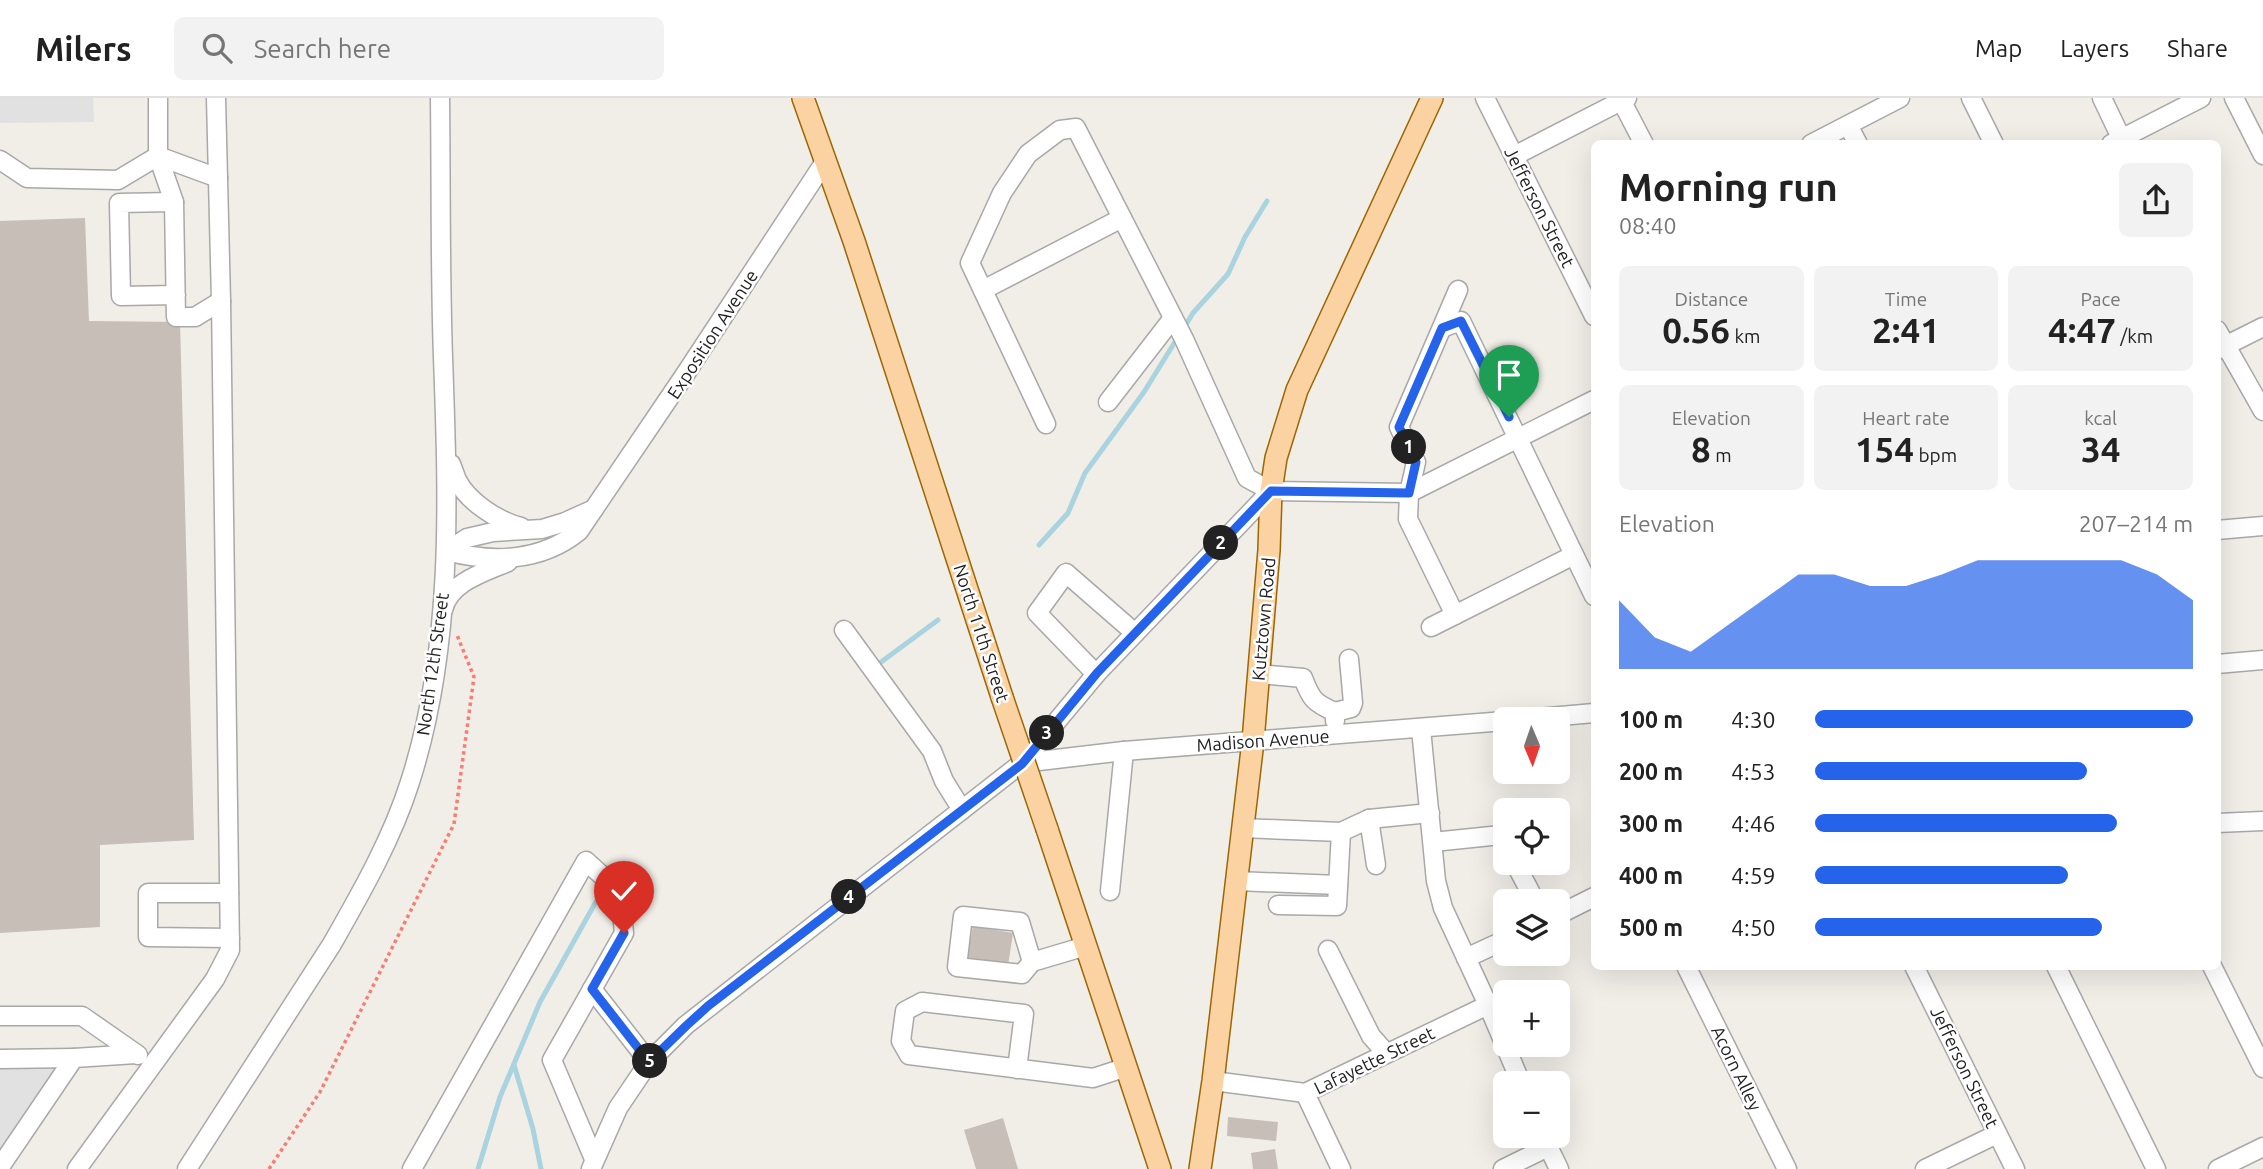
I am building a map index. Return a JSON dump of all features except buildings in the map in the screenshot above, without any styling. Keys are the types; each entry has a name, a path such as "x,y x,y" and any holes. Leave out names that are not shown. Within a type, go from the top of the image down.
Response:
{"main road":[{"name":"North 11th Street","path":"803,98 854,241 1002,697 1160,1169"},
{"name":"Kutztown Road","path":"1200,1169 1254,741 1271,491 1276,458 1297,390 1432,98"}],"street":[{"path":"158,98 158,156 174,202 176,317 195,317 222,301"},
{"path":"77,1169 215,979 230,950 222,301 216,98"},
{"name":"North 12th Street","path":"187,1169 332,944 374,866 409,784 430,706 443,612 447,551 440,98"},
{"name":"Jefferson Street","path":"1485,98 1591,310"},
{"path":"1819,140 1900,98"},
{"path":"1971,98 1992,140"},
{"path":"2102,98 2118,140"},
{"path":"2123,140 2201,98"},
{"path":"2234,98 2263,155"},
{"path":"1514,156 1623,99 1642,140"},
{"path":"1848,125 1856,140"},
{"path":"1046,424 971,263 1002,193 1028,154 1060,130 1076,128 1184,339 1247,478 1271,491 1409,493 1591,401"},
{"path":"158,156 218,178"},
{"path":"0,160 26,178 118,180 158,156"},
{"name":"Exposition Avenue","path":"447,551 470,557 519,558 571,538 579,531 597,508 826,160"},
{"path":"118,180 121,296 176,295"},
{"path":"119,203 174,202"},
{"path":"983,290 1122,218"},
{"path":"1455,615 1408,519 1409,493 1416,462 1399,427 1458,290"},
{"path":"1108,402 1173,318"},
{"path":"1442,328 1461,321 1591,590"},
{"path":"2221,342 2263,327"},
{"path":"2221,344 2263,411"},
{"path":"447,457 457,481 482,508 509,524 542,529"},
{"path":"593,1164 618,1108 649,1062 708,1006 1022,764 1096,674 1271,491"},
{"path":"447,551 467,538 494,532 542,529 597,508"},
{"path":"2221,530 2263,526"},
{"path":"1431,626 1574,555"},
{"path":"443,612 453,593 475,576 519,558"},
{"path":"1096,674 1037,613 1066,573 1135,633"},
{"path":"844,630 932,751 944,781 962,810"},
{"path":"1259,674 1303,669 1308,692 1316,704 1335,712 1351,708 1353,704 1349,659"},
{"path":"2221,664 2263,660"},
{"path":"1335,712 1336,735"},
{"path":"1570,715 1591,713"},
{"name":"Madison Avenue","path":"1022,764 1125,751 1493,722"},
{"path":"1421,729 1436,881 1443,908 1516,1071"},
{"path":"1110,891 1125,751"},
{"path":"1242,828 1341,832 1369,819 1430,813"},
{"path":"1369,819 1376,865"},
{"path":"2221,823 2263,821"},
{"path":"1278,905 1338,906 1341,832"},
{"path":"1433,842 1493,836"},
{"path":"412,1169 586,861 620,892 624,933 552,1060 593,1164"},
{"path":"1236,881 1338,884"},
{"path":"229,893 148,893 148,937 230,938"},
{"path":"1570,909 1591,898"},
{"path":"1032,962 1020,922 963,916 957,968 1022,974 1032,962 1086,946"},
{"path":"1466,958 1493,946"},
{"path":"1328,950 1371,1036 1386,1054"},
{"name":"Acorn Alley","path":"1688,970 1787,1169"},
{"name":"Jefferson Street","path":"1916,970 2015,1169"},
{"path":"2058,970 2156,1169"},
{"path":"2214,970 2263,1068"},
{"path":"592,989 649,1062"},
{"path":"1017,1069 1024,1014 922,1002 905,1011 901,1041 909,1055 1017,1069 1093,1078 1126,1067"},
{"name":"Lafayette Street","path":"1213,1081 1305,1093 1488,1004"},
{"path":"0,1016 82,1016 153,1064"},
{"path":"0,1059 136,1054"},
{"path":"0,1167 74,1058"},
{"path":"1305,1093 1341,1169"},
{"path":"1925,1169 1997,1133"},
{"path":"2218,1169 2263,1147"},
{"path":"1503,1169 1534,1148"},
{"path":"1548,1148 1559,1169"}],"path":[{"path":"269,1169 320,1091 454,824 474,677 443,612"}],"shaded area":[{"path":"0,98 93,98 94,122 0,123"},
{"path":"63,1053 64,1083 0,1169 0,1054"}],"waterway":[{"path":"1184,328 1193,313 1228,274 1245,237 1267,201"},
{"path":"1039,545 1068,513 1085,473 1144,392 1178,337"},
{"path":"877,665 938,620"},
{"path":"478,1169 500,1097 540,1002 598,898"},
{"path":"514,1065 533,1129 541,1169"}],"route":[{"path":"624,933 592,989 649,1062 708,1006 1022,764 1097,673 1271,491 1409,493 1416,462 1399,427 1442,328 1461,321 1509,417"}]}
